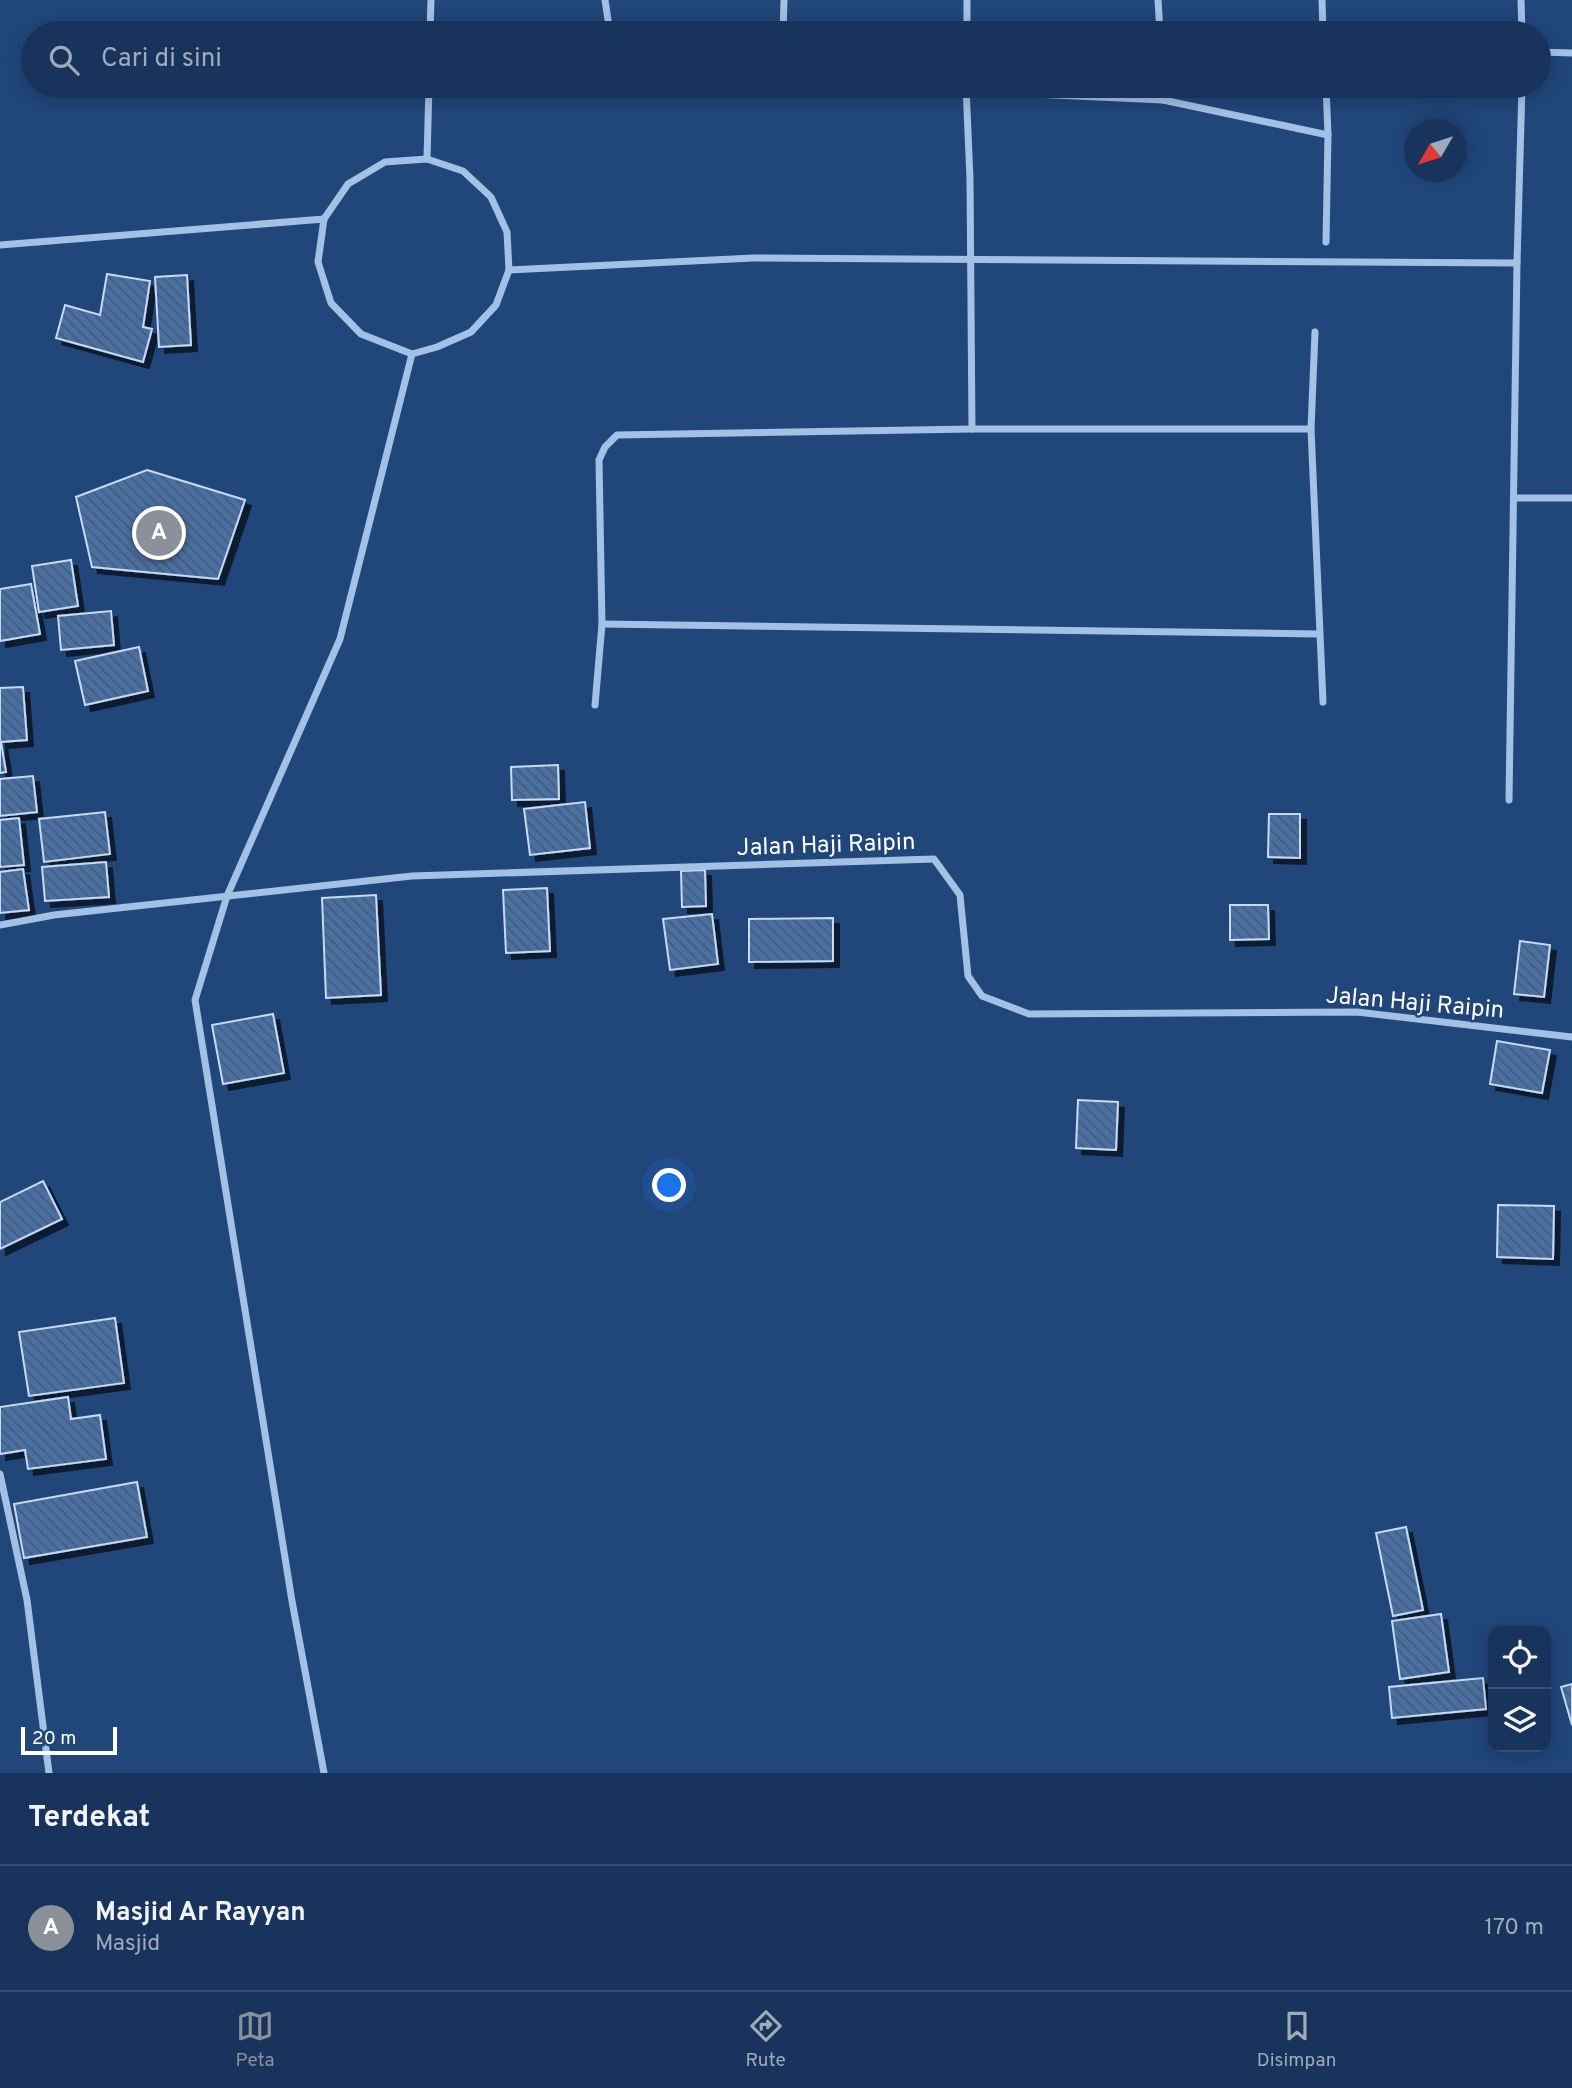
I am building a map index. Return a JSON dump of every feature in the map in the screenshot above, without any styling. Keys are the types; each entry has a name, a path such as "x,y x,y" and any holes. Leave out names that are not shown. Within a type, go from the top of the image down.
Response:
{"street":[{"path":"430,21 431,0"},
{"path":"605,0 608,21"},
{"path":"783,21 784,0"},
{"path":"967,0 967,21"},
{"path":"1158,0 1159,21"},
{"path":"1322,0 1323,21"},
{"path":"1521,0 1522,21"},
{"path":"1551,52 1572,53"},
{"path":"427,159 429,98"},
{"path":"966,98 972,429"},
{"path":"1130,98 1163,100 1328,135"},
{"path":"1326,98 1326,242"},
{"path":"1509,800 1522,98"},
{"path":"427,159 463,171 491,197 507,232 509,270 496,305 471,332 438,347 412,354 360,334 331,303 318,262 324,219 348,184 385,162 427,159"},
{"path":"0,245 324,219"},
{"path":"509,270 753,258 1517,263"},
{"path":"1315,332 1311,429 1323,702"},
{"path":"324,1773 292,1601 195,1000 227,896 340,639 412,354"},
{"path":"595,705 602,624 599,460 605,447 617,435 972,429 1311,429"},
{"path":"1515,498 1572,498"},
{"path":"602,624 1318,634"},
{"name":"Jalan Haji Raipin","path":"227,896 412,876 934,859 960,895 968,976 982,996 1029,1014 1356,1012 1572,1037"},
{"path":"0,925 54,915 227,896"},
{"path":"0,1474 27,1600 49,1773"}],"building":[{"path":"107,274 150,281 143,327 152,329 143,362 56,338 65,305 100,315"},
{"path":"187,275 191,345 159,347 155,277"},
{"path":"147,470 245,500 218,579 92,567 76,497"},
{"path":"71,560 78,606 39,612 32,566"},
{"path":"31,584 40,634 0,641 0,589"},
{"path":"111,611 114,645 61,650 58,616"},
{"path":"139,647 148,691 85,705 75,661"},
{"path":"23,687 27,740 1,742 6,772 0,773 0,688"},
{"path":"558,765 559,799 512,800 511,767"},
{"path":"33,776 37,812 0,816 0,779"},
{"path":"585,802 590,848 530,855 524,809"},
{"path":"105,812 110,854 44,862 39,819"},
{"path":"1269,814 1300,814 1300,858 1268,857"},
{"path":"19,818 24,865 0,867 0,820"},
{"path":"106,862 109,897 45,901 42,867"},
{"path":"23,869 29,910 0,913 0,872"},
{"path":"705,870 706,906 682,907 681,871"},
{"path":"547,888 550,951 506,953 503,890"},
{"path":"376,895 381,995 326,998 322,898"},
{"path":"1230,905 1268,905 1269,939 1230,940"},
{"path":"712,914 718,964 670,970 663,919"},
{"path":"833,918 833,961 749,962 749,919"},
{"path":"1520,941 1550,945 1544,997 1514,994"},
{"path":"273,1014 284,1073 223,1084 212,1025"},
{"path":"1497,1041 1550,1050 1542,1093 1490,1084"},
{"path":"1078,1100 1118,1102 1116,1150 1076,1148"},
{"path":"43,1181 62,1219 0,1249 0,1202"},
{"path":"1498,1205 1554,1206 1553,1259 1497,1257"},
{"path":"115,1318 124,1383 29,1396 19,1332"},
{"path":"68,1397 71,1419 100,1415 106,1459 28,1469 25,1450 0,1454 0,1407"},
{"path":"137,1482 147,1537 24,1558 14,1504"},
{"path":"1406,1527 1423,1610 1393,1616 1376,1533"},
{"path":"1441,1614 1449,1672 1400,1679 1392,1621"},
{"path":"1483,1678 1486,1709 1392,1718 1389,1687"},
{"path":"1572,1684 1572,1725 1561,1687"}],"place":[{"name":"Masjid Ar Rayyan","path":"159,533"}]}
